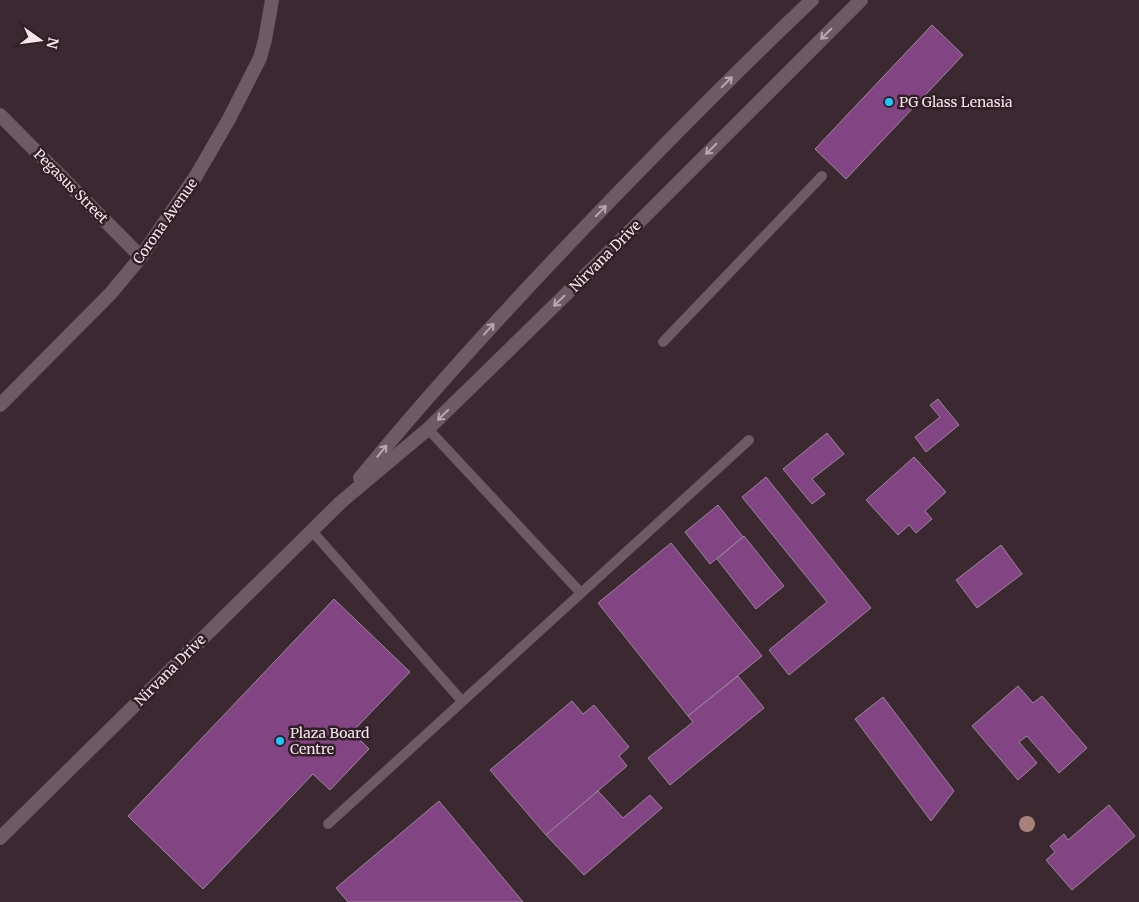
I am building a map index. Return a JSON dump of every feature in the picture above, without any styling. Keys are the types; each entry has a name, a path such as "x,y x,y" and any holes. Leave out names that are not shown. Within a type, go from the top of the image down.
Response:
{"main road":[{"name":"Corona Avenue","path":"0,405 111,293 142,257 196,176 229,120 260,58 272,0"},
{"name":"Nirvana Drive","path":"340,502 428,429 596,265 861,0"},
{"name":"Nirvana Drive","path":"0,838 312,531 340,502 411,415 523,291 726,82 809,2"},
{"name":"Pegasus Street","path":"0,115 142,257"}],"lane":[{"path":"663,342 822,176"},
{"path":"428,429 581,593"},
{"path":"328,824 748,440"},
{"path":"312,531 462,702"}],"building":[{"name":"PG Glass Lenasia","path":"932,25 963,55 846,179 815,149"},
{"path":"938,399 959,425 926,452 915,437 940,417 930,405"},
{"path":"827,433 844,454 812,479 825,494 812,504 783,469"},
{"path":"914,457 946,492 925,511 932,519 916,533 909,525 898,535 866,500"},
{"path":"766,477 871,608 789,675 769,650 827,602 742,497"},
{"path":"718,505 743,537 710,564 685,532"},
{"path":"744,536 784,586 756,609 717,559"},
{"path":"671,543 762,656 688,716 598,603"},
{"path":"1001,545 1022,574 977,608 956,580"},
{"name":"Plaza Board Centre","path":"334,599 410,672 352,732 369,749 330,790 313,774 203,889 128,816"},
{"path":"738,676 764,708 670,785 648,758 693,722 688,716"},
{"path":"1018,686 1033,703 1042,696 1087,748 1059,773 1027,736 1019,742 1037,763 1018,780 972,726"},
{"path":"883,697 954,791 931,821 855,719"},
{"path":"572,701 583,714 594,705 629,747 619,756 627,766 546,835 490,770"},
{"path":"598,791 623,818 650,795 662,808 584,875 546,835"},
{"path":"439,801 523,902 348,902 336,888"},
{"path":"1109,805 1135,836 1072,890 1046,860 1055,852 1050,846 1064,834 1068,840"}],"place":[{"name":"PG Glass Lenasia","path":"889,102"},
{"name":"Plaza Board Centre","path":"280,741"}]}
